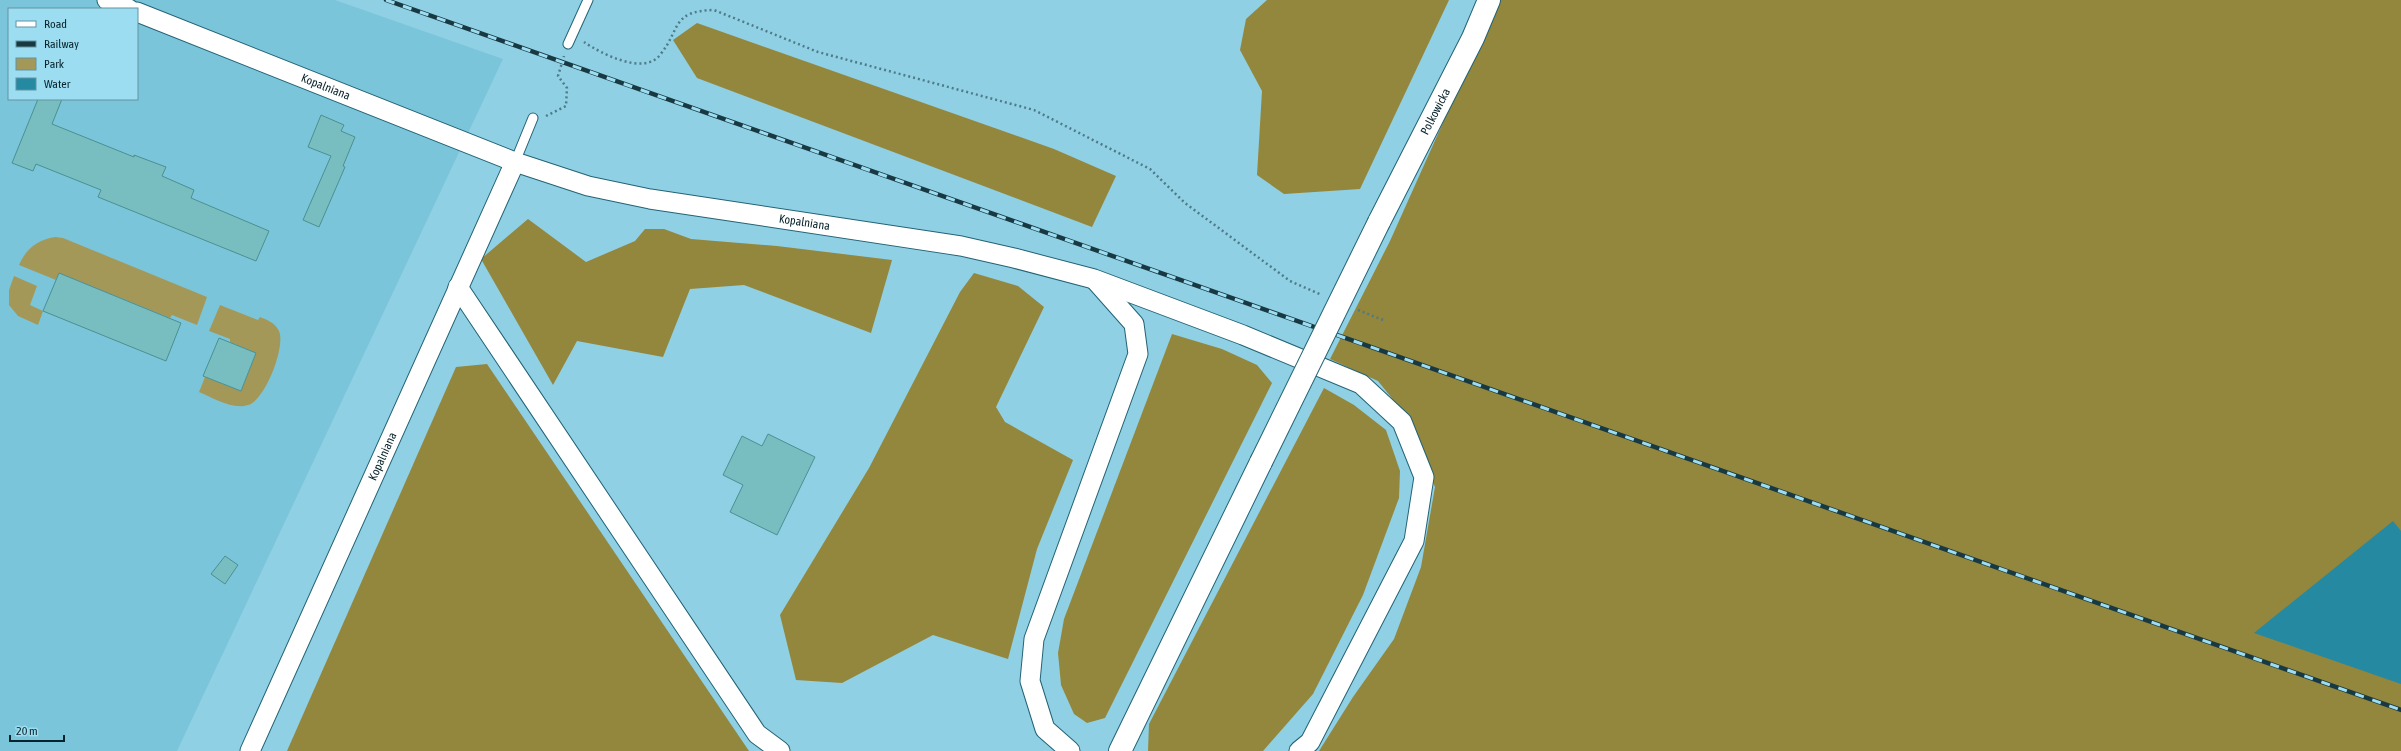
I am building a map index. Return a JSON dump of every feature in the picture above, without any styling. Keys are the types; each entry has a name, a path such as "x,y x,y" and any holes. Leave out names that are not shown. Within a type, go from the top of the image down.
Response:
{"main road":[{"name":"Polkowicka","path":"1120,751 1379,222 1473,38 1489,0"}],"street":[{"path":"107,0 127,8"},
{"name":"Kopalniana","path":"138,12 515,162 588,186 634,196 919,241 961,246 1094,279 1243,334 1361,384 1402,422 1424,477 1414,541 1310,742 1299,751"},
{"name":"Kopalniana","path":"250,751 515,162"},
{"path":"1070,751 1045,729 1030,681 1034,639 1138,354 1134,324 1094,279"},
{"path":"458,287 757,734 780,751"}],"lane":[{"path":"570,39 588,0"},
{"path":"515,162 532,121"}],"path":[{"path":"532,121 566,106 567,88 558,76 570,39 604,55 642,64 659,56 678,22 696,11 714,10 818,52 1034,110 1150,169 1186,204 1290,281 1326,296"},
{"path":"1355,308 1384,320"}],"shaded area":[{"path":"0,0 335,0 503,59 177,751 0,751"},
{"path":"1267,0 1449,0 1360,189 1284,194 1257,175 1262,91 1240,50 1246,19"},
{"path":"1498,0 2401,0 2401,751 1319,751 1353,697 1394,639 1421,567 1435,487 1403,412 1378,381 1330,359 1390,241"},
{"path":"697,23 1054,149 1116,176 1092,227 697,78 673,40"},
{"path":"528,219 586,262 635,241 645,229 664,229 691,239 777,246 892,260 871,333 744,285 690,289 663,357 577,341 553,385 481,259"},
{"path":"974,273 1018,286 1044,307 996,407 1005,422 1073,460 1037,549 1008,659 933,635 842,683 796,680 780,615 869,468 960,292"},
{"path":"1172,334 1222,349 1257,365 1272,383 1105,718 1087,723 1074,714 1061,685 1058,653 1064,619"},
{"path":"487,364 749,751 287,751 456,367"},
{"path":"1324,388 1354,405 1386,430 1400,471 1399,498 1363,595 1313,694 1263,751 1148,751 1149,724"}],"green space":[{"path":"55,237 63,238 207,297 197,325 172,315 170,318 59,273 56,280 19,265 25,254 33,246 43,240"},
{"path":"14,276 37,286 30,305 43,311 38,325 18,316 9,305 9,290"},
{"path":"220,305 258,320 260,317 266,319 279,331 280,348 277,360 267,384 261,394 248,405 230,405 199,392 205,377 241,391 256,353 230,342 230,339 209,331"}],"water":[{"path":"2393,521 2401,531 2401,684 2254,633"}],"building":[{"path":"38,100 62,100 52,124 134,157 134,155 166,167 162,176 194,190 191,198 269,231 256,261 98,197 101,190 36,164 33,171 12,163"},
{"path":"321,115 344,125 341,131 355,137 343,166 345,167 319,227 303,220 331,156 308,147"},
{"path":"59,273 181,323 166,361 43,311"},
{"path":"219,338 256,353 241,391 203,376"},
{"path":"768,434 815,457 777,535 730,512 743,485 723,475 742,436 762,446"},
{"path":"225,556 238,565 225,584 211,574"}],"railway":[{"path":"386,0 2401,710"}]}
